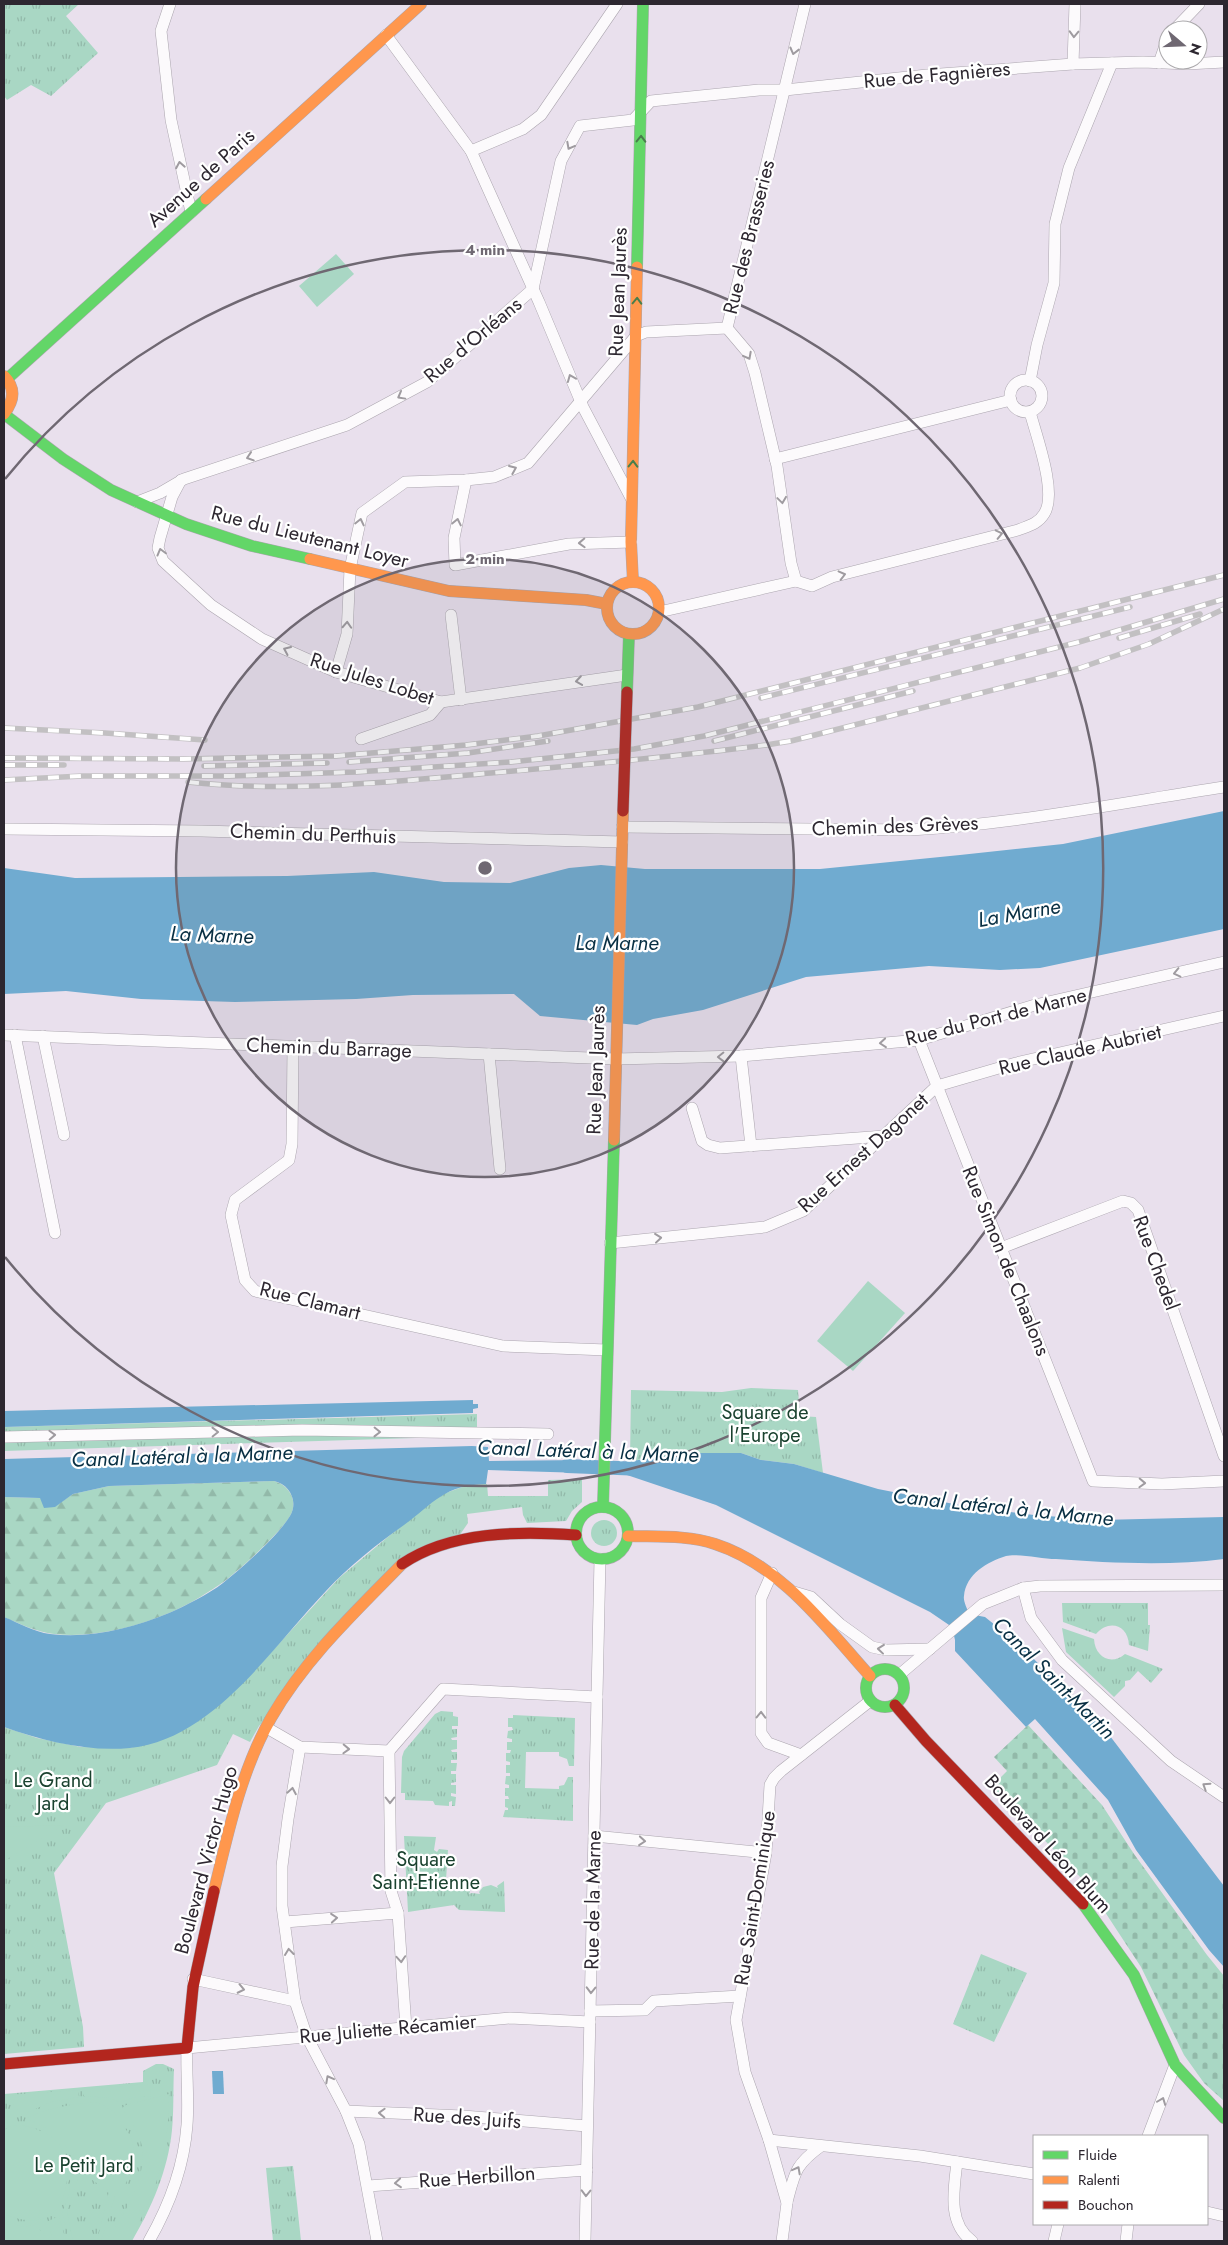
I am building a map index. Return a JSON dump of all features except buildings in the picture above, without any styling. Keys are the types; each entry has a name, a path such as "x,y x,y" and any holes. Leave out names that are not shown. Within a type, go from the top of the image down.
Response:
{"main road":[{"name":"Avenue de Paris","path":"6,378 421,4"},
{"name":"Rue Jean Jaurès","path":"633,582 631,542 643,4"},
{"path":"4,414 13,400 13,393 6,378"},
{"name":"Rue du Lieutenant Loyer","path":"4,414 63,459 111,490 186,524 252,546 448,591 586,600 607,604"},
{"path":"633,582 642,584 655,595 659,612 652,626 639,634 628,634 615,628 610,621 607,604 613,591 619,586 633,582"},
{"name":"Rue Jean Jaurès","path":"603,1507 628,634"},
{"path":"603,1507 619,1513 628,1527 628,1536 622,1551 608,1559 593,1558 582,1549 576,1535 577,1528 584,1515 596,1508 603,1507"},
{"name":"Boulevard Victor Hugo","path":"187,2048 193,1978 228,1836 245,1778 267,1728 283,1698 321,1649 402,1564 412,1556 452,1540 470,1537 554,1533 576,1535"},
{"path":"628,1536 697,1540 740,1554 772,1573 793,1592 870,1676"},
{"path":"881,1669 888,1669 899,1675 904,1687 900,1700 896,1705 880,1707 870,1701 866,1692 870,1676 881,1669"},
{"name":"Boulevard Léon Blum","path":"896,1705 926,1742 1082,1902 1134,1975 1175,2065 1224,2118"},
{"path":"4,2064 187,2048"}],"street":[{"path":"170,4 161,31 172,120 191,212"},
{"path":"471,151 523,129 542,115 617,4"},
{"name":"Rue des Brasseries","path":"796,581 791,563 775,459 749,354 727,328 806,4"},
{"path":"1073,64 1075,4"},
{"path":"1184,20 1199,4"},
{"path":"386,35 471,151 533,289 580,401 632,500"},
{"name":"Rue de Fagnières","path":"1208,63 1224,62"},
{"path":"1030,381 1036,345 1054,283 1055,224 1069,168 1112,63"},
{"name":"Rue de Fagnières","path":"651,101 759,90 785,90 917,76 1073,64 1158,63"},
{"name":"Rue d'Orléans","path":"137,502 160,493 181,480 347,425 427,382 533,289 562,162 580,126 633,120 651,101"},
{"path":"336,672 347,634 350,569 362,513 405,482 494,477 528,462 636,336 646,332 727,328"},
{"path":"1022,381 1030,381 1036,384 1042,396 1037,408 1030,412 1019,410 1011,400 1011,392 1015,385 1022,381"},
{"path":"775,459 1011,400"},
{"path":"659,612 796,581 812,586 832,577 1018,530 1039,520 1048,506 1049,488 1030,412"},
{"path":"166,515 181,480"},
{"path":"466,480 454,538 455,565 570,544 631,542"},
{"name":"Rue Jules Lobet","path":"166,515 158,548 163,561 211,605 262,639 336,672 441,702 627,674"},
{"path":"451,615 461,700"},
{"path":"361,738 430,715 441,702"},
{"name":"Chemin des Grèves","path":"622,827 900,830 940,828 997,822 1224,787"},
{"name":"Chemin du Perthuis","path":"4,829 201,831 622,842"},
{"name":"Rue du Port de Marne","path":"615,1053 741,1056 919,1040 1035,1005 1224,962"},
{"name":"Rue Claude Aubriet","path":"937,1086 1016,1064 1224,1016"},
{"path":"9,1035 55,1233"},
{"name":"Chemin du Barrage","path":"9,1035 489,1054 615,1053"},
{"path":"43,1036 64,1135"},
{"name":"Rue Simon de Chaalons","path":"919,1040 1094,1482 1162,1484 1224,1481"},
{"name":"Rue Clamart","path":"293,1046 292,1144 289,1160 235,1200 232,1215 245,1280 255,1291 503,1346 607,1350"},
{"path":"489,1054 500,1169"},
{"path":"741,1056 751,1146"},
{"name":"Rue Ernest Dagonet","path":"610,1243 765,1227 803,1211 937,1086"},
{"path":"692,1108 702,1141 708,1145 720,1148 884,1136"},
{"name":"Rue Chedel","path":"1001,1248 1123,1201 1131,1202 1138,1210 1224,1456"},
{"path":"4,1437 302,1430 548,1434"},
{"name":"Rue de la Marne","path":"585,2241 600,1559"},
{"path":"772,1573 761,1598 761,1733 768,1743 801,1755"},
{"path":"899,1675 983,1604 1023,1588 1040,1586 1224,1585"},
{"path":"1023,1588 1031,1618 1062,1660 1170,1761 1224,1797"},
{"path":"793,1592 811,1597 840,1624 872,1648 886,1650 934,1645"},
{"path":"406,2028 398,1913 391,1891 389,1751 443,1689 597,1697"},
{"name":"Rue Saint-Dominique","path":"787,2203 769,2140 745,2072 736,2020 766,1852 770,1785 774,1778 801,1755 870,1701"},
{"path":"267,1728 300,1748 389,1751"},
{"path":"300,1748 282,1866 282,1906 294,2001 307,2037 346,2111 359,2144 377,2241"},
{"path":"594,1836 766,1852"},
{"path":"285,1922 398,1913"},
{"path":"193,1978 294,2001"},
{"name":"Rue Juliette Récamier","path":"187,2048 510,2018 590,2016 645,2010 654,2001 740,1996"},
{"name":"Boulevard Victor Hugo","path":"149,2241 171,2196 181,2161 187,2125 187,2048"},
{"path":"1148,2135 1175,2065"},
{"name":"Rue des Juifs","path":"346,2111 463,2116 588,2126"},
{"path":"769,2140 957,2162 1033,2174"},
{"path":"782,2241 787,2203 796,2170 805,2158 821,2146"},
{"path":"957,2162 954,2188 954,2215 961,2229 972,2241"},
{"name":"Rue Herbillon","path":"368,2186 586,2170"},
{"path":"1208,2212 1224,2216"},
{"path":"1054,2241 1058,2225"},
{"path":"1126,2241 1128,2225"}],"green space":[{"path":"4,4 79,4 66,16 98,53 51,96 31,85 7,100 4,96"},
{"path":"336,254 354,274 317,307 299,286"},
{"path":"868,1281 905,1313 853,1371 817,1341"},
{"name":"Square de l'Europe","path":"751,1388 798,1390 800,1416 816,1417 823,1473 794,1464 761,1460 741,1453 690,1453 630,1461 631,1390 722,1392"},
{"path":"477,1414 477,1432 4,1436 4,1427"},
{"path":"232,1434 448,1437 4,1451 4,1439"},
{"name":"Le Grand Jard","path":"582,1479 582,1502 572,1511 566,1521 527,1523 522,1507 467,1514 468,1523 457,1539 403,1563 259,1726 250,1742 233,1734 217,1765 106,1803 54,1873 83,2027 84,2047 4,2054 4,1727 37,1738 81,1747 130,1748 172,1735 253,1672 339,1578 440,1495 468,1485 487,1484 488,1496 548,1496 548,1480"},
{"path":"274,1481 284,1486 293,1499 293,1510 285,1523 236,1572 182,1607 128,1627 84,1635 48,1633 4,1617 4,1497 40,1498 54,1507 73,1494 109,1486"},
{"path":"604,1520 613,1524 617,1533 613,1542 604,1546 595,1542 591,1533 595,1524"},
{"path":"1062,1603 1148,1603 1148,1625 1150,1625 1148,1651 1129,1645 1125,1633 1117,1626 1106,1627 1096,1634 1063,1622"},
{"path":"1062,1628 1094,1639 1097,1651 1105,1658 1120,1658 1125,1654 1163,1669 1151,1683 1138,1671 1130,1680 1125,1681 1125,1686 1114,1697 1066,1652"},
{"path":"441,1711 453,1712 453,1716 458,1717 458,1726 452,1726 452,1729 457,1729 457,1737 451,1738 452,1740 457,1740 457,1749 451,1750 452,1752 457,1752 457,1760 451,1760 451,1763 457,1763 456,1771 451,1771 451,1774 456,1774 456,1782 451,1783 451,1785 456,1785 456,1794 451,1793 451,1796 456,1797 455,1806 452,1806 452,1801 449,1802 449,1806 435,1805 433,1801 405,1800 405,1793 401,1793 402,1757 404,1751 435,1714"},
{"path":"513,1715 575,1718 574,1766 569,1766 567,1759 559,1756 559,1752 526,1752 525,1788 559,1789 559,1786 564,1785 568,1777 573,1777 573,1821 503,1817 505,1810 508,1810 505,1807 505,1799 509,1799 508,1796 505,1796 505,1788 509,1788 509,1785 505,1784 506,1776 510,1776 510,1773 506,1773 506,1765 510,1765 510,1762 506,1761 506,1753 510,1753 511,1750 507,1750 507,1742 512,1742 512,1739 507,1738 508,1731 513,1730 512,1727 508,1727 508,1718 513,1718"},
{"path":"1028,1725 1102,1805 1134,1854 1224,1976 1224,2101 1204,2083 1184,2055 1141,1967 1086,1883 992,1786 1007,1771 994,1757"},
{"path":"64,1825 4,1861 4,1827"},
{"name":"Square Saint-Etienne","path":"404,1836 436,1837 434,1850 437,1852 439,1849 448,1850 446,1880 452,1883 452,1886 454,1883 467,1887 470,1892 469,1894 480,1894 479,1892 483,1887 491,1885 498,1888 497,1886 504,1881 505,1912 459,1910 454,1905 408,1912"},
{"path":"981,1954 1027,1973 994,2042 953,2024"},
{"name":"Le Petit Jard","path":"156,2064 163,2064 174,2069 170,2145 158,2188 132,2241 4,2241 4,2094 143,2082 143,2071"},
{"path":"150,2084 151,2096 132,2098 120,2103 111,2098 84,2096 82,2089"},
{"path":"78,2090 79,2097 51,2102 22,2115 6,2095"},
{"path":"169,2094 164,2152 160,2170 147,2206 128,2241 105,2241 133,2196 138,2183 143,2157 139,2136 122,2108 126,2105"},
{"path":"98,2102 114,2112 131,2137 135,2155 132,2170 125,2185 115,2196 101,2241 97,2241 109,2191 86,2176 79,2175 67,2212 73,2241 70,2241 62,2213 69,2194 72,2157 63,2141 27,2118 61,2107"},
{"name":"Le Petit Jard","path":"20,2125 43,2132 52,2137 59,2144 67,2163 66,2187 58,2208 51,2215 35,2220 25,2220 4,2214 4,2130"},
{"path":"293,2166 301,2241 273,2241 266,2168"},
{"path":"59,2216 66,2241 18,2241 4,2236 4,2220 23,2227 34,2225 50,2238 52,2236 50,2231 42,2224"}],"water":[{"name":"La Marne","path":"1224,811 1224,929 1040,968 1000,970 929,966 806,977 703,1010 653,1019 637,1025 540,1016 514,994 413,995 356,999 235,1002 141,999 66,991 4,994 4,868 75,878 287,876 374,872 444,882 510,883 569,868 601,865 645,869 820,869 1063,844"},
{"path":"473,1400 473,1404 478,1404 478,1408 473,1409 473,1413 4,1427 4,1411"},
{"path":"488,1447 489,1461 585,1460 584,1473 488,1470 486,1484 460,1488 440,1497 373,1548 344,1573 262,1663 215,1709 188,1728 160,1741 130,1748 82,1747 50,1741 4,1727 4,1617 50,1634 80,1635 126,1628 175,1610 197,1600 217,1587 259,1552 290,1516 293,1510 293,1499 288,1489 274,1481 109,1486 73,1494 55,1507 44,1508 40,1498 4,1497 4,1459"},
{"path":"690,1453 741,1453 761,1460 794,1464 878,1489 964,1506 1034,1515 1100,1520 1224,1517 1224,1559 1183,1563 1118,1563 1017,1555 1006,1556 985,1565 973,1575 966,1588 964,1598 969,1614 985,1617 1021,1646 1110,1736 1224,1886 1224,1967 1209,1950 1136,1850 1108,1800 1035,1719 1026,1727 955,1651 952,1627 930,1612 716,1505 624,1474 624,1462"},
{"path":"212,2071 223,2071 224,2094 213,2094"}],"waterway":[{"name":"Canal Latéral à la Marne","path":"567,1466 643,1469"}],"railway":[{"path":"4,758 183,759 336,756 466,745 538,736 698,707 1224,575"},
{"path":"4,780 82,776 229,776 356,772 511,762 634,749 704,736 1079,642 1224,599"},
{"path":"761,698 1130,607"},
{"path":"188,782 263,786 378,783 628,761 791,741 1080,668 1149,644 1224,609"},
{"path":"1119,638 1200,614"},
{"path":"714,741 913,691"},
{"path":"4,728 205,740"},
{"path":"349,762 468,753 548,741"},
{"path":"204,766 327,763"},
{"path":"4,765 64,765"}],"traffic: fast":[{"path":"637,267 643,4"},
{"path":"7,379 206,199"},
{"path":"4,414 63,459 111,490 186,524 252,546 310,559"},
{"path":"627,692 629,634"},
{"path":"603,1507 614,1140"},
{"path":"602,1507 612,1509 620,1515 626,1523 628,1533 626,1543 620,1551 612,1557 602,1559 592,1557 584,1551 578,1543 576,1533 578,1523 584,1515 592,1509 602,1507"},
{"path":"885,1669 899,1674 904,1688 899,1702 885,1707 871,1702 866,1688 871,1674 885,1669"},
{"path":"1083,1904 1134,1975 1175,2065 1224,2118"}],"traffic: slow":[{"path":"206,199 421,4"},
{"path":"633,582 631,542 637,267"},
{"path":"4,376 12,390 12,399 4,414"},
{"path":"310,559 449,591 586,600 607,604"},
{"path":"633,582 647,586 655,594 659,608 655,622 647,630 633,634 619,630 611,622 607,608 611,594 619,586 633,582"},
{"path":"614,1140 623,811"},
{"path":"628,1536 694,1539 715,1544 739,1554 782,1582 819,1618 870,1676"},
{"path":"214,1891 243,1781 251,1759 271,1718 284,1696 315,1656 402,1564"}],"traffic: jam":[{"path":"623,811 627,692"},
{"path":"402,1564 421,1553 464,1539 532,1533 576,1535"},
{"path":"895,1705 926,1741 1083,1904"},
{"path":"4,2064 187,2048 193,1987 214,1891"}],"water label":[{"name":"Canal Saint-Martin","path":"1054,1678"}]}
